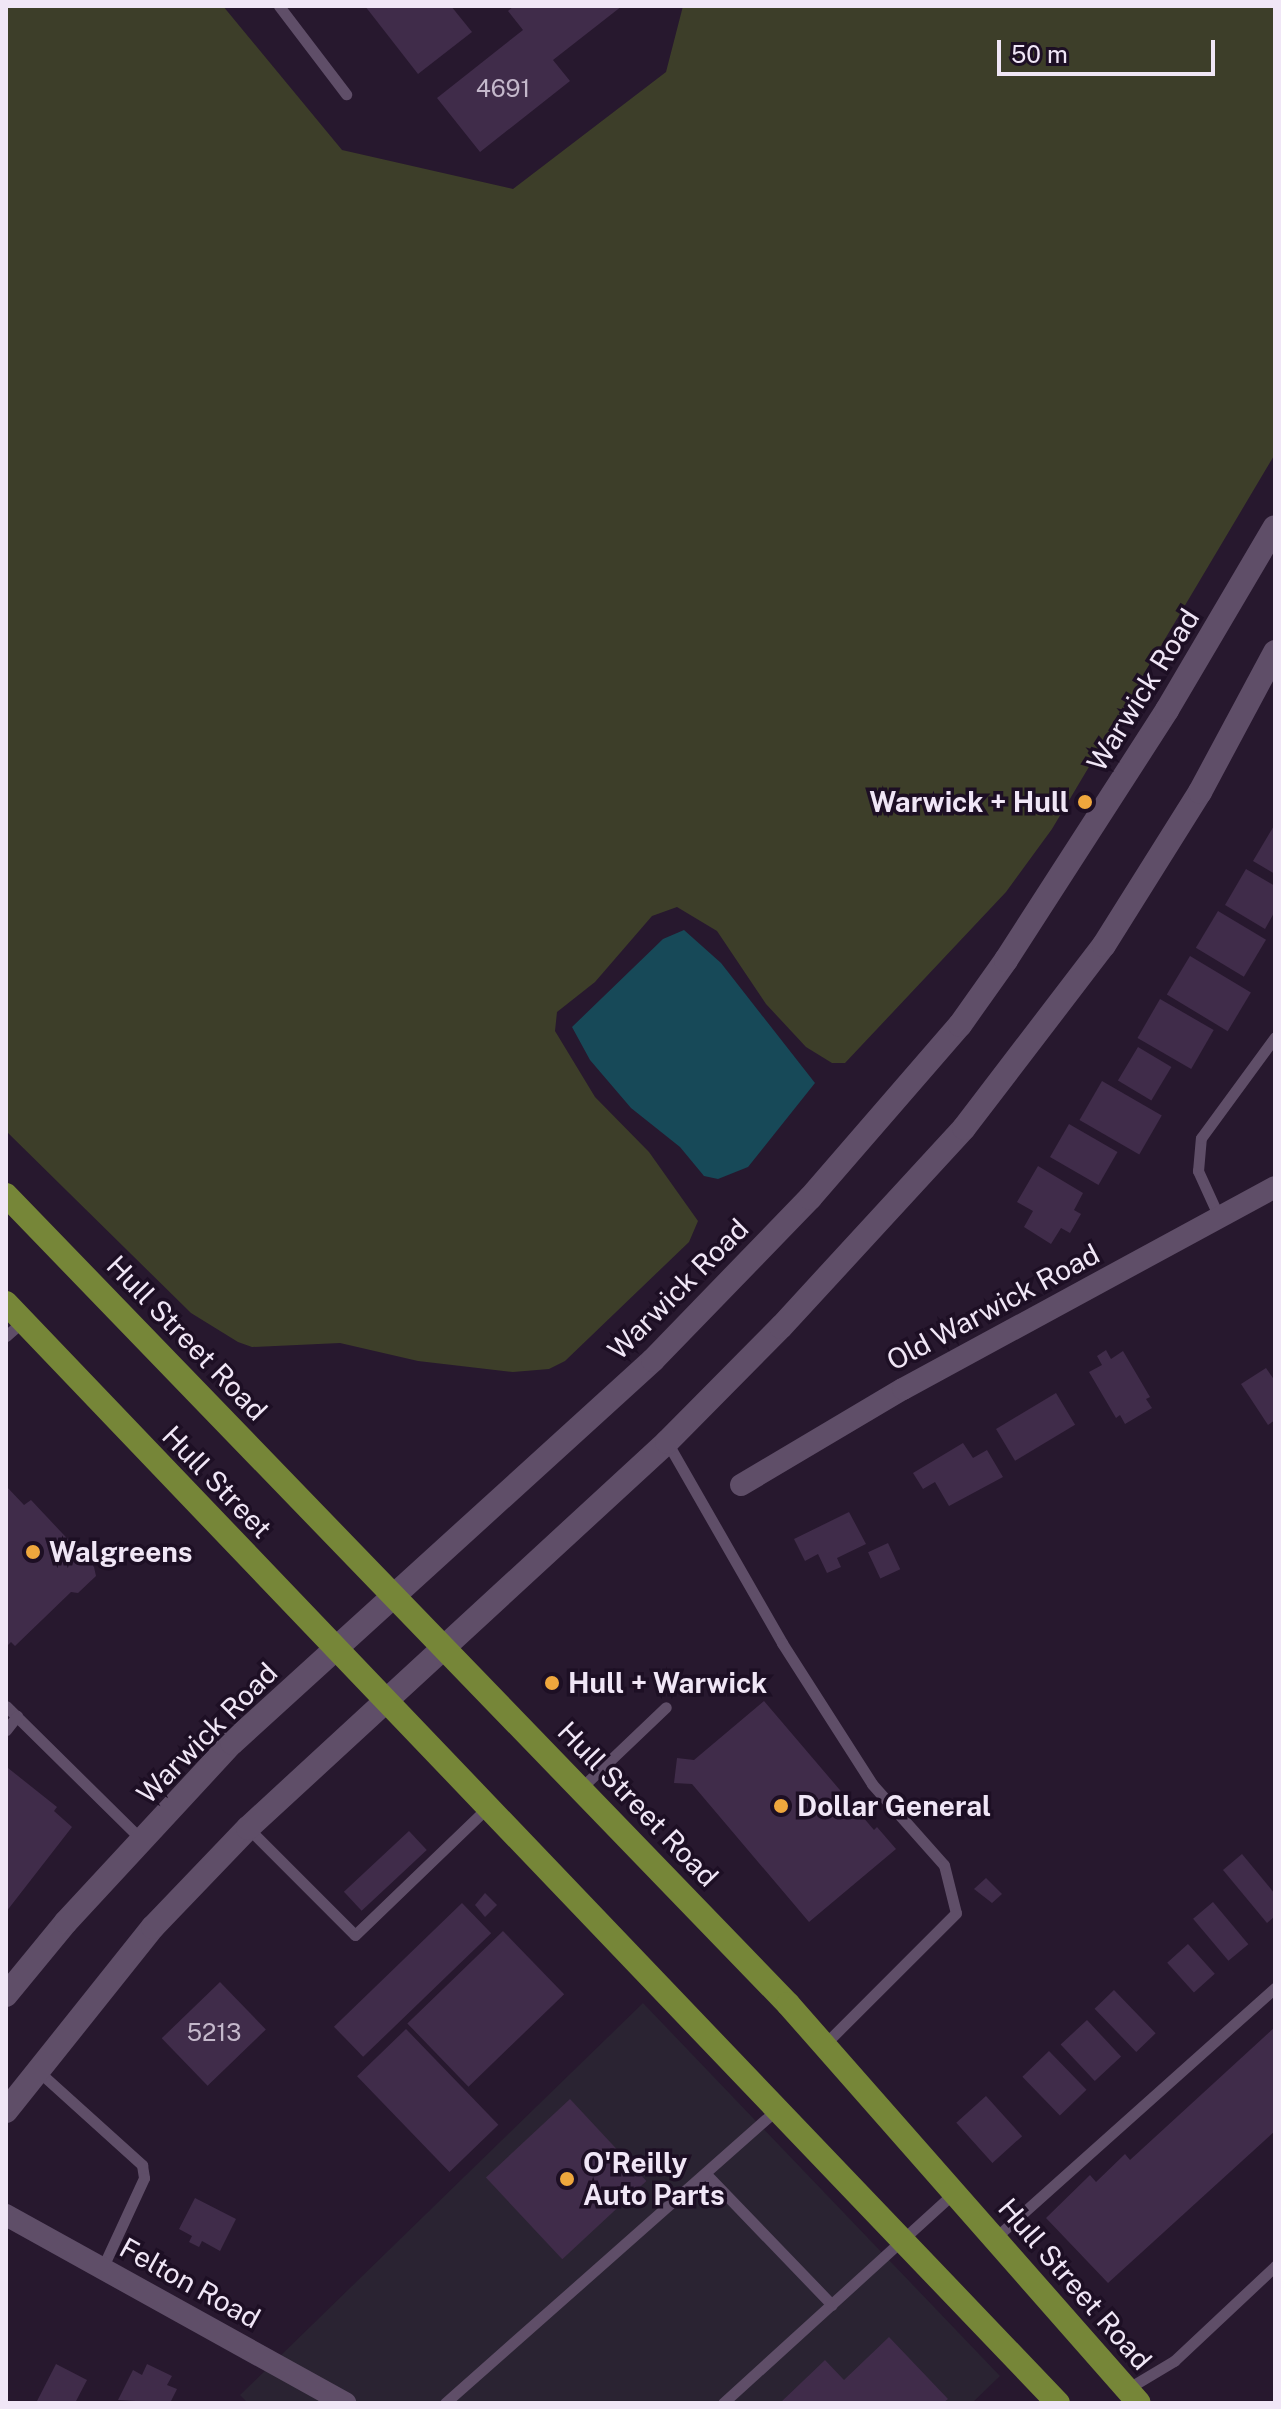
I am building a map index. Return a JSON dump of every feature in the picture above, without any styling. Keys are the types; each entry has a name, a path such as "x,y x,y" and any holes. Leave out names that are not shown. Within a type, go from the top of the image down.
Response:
{"main road":[{"name":"Warwick Road","path":"6,1995 232,1743 653,1360 810,1198 960,1025 1167,710 1275,527"},
{"path":"6,2111 153,1927 248,1828 447,1648 667,1442 781,1327 964,1128 1104,945 1200,792 1275,652"},
{"name":"Hull Street Road","path":"6,1195 447,1648 825,2044 1133,2396"},
{"name":"Hull Street","path":"6,1303 14,1329 385,1701"},
{"path":"385,1701 901,2243 1058,2403"}],"street":[{"name":"Old Warwick Road","path":"741,1485 903,1389 1275,1187"},
{"name":"Felton Road","path":"6,2215 345,2403"}],"lane":[{"path":"279,6 346,94"},
{"path":"1219,1217 1198,1171 1201,1138 1275,1037"},
{"path":"667,1442 782,1643 872,1784 944,1865 956,1913 825,2044"},
{"path":"6,1706 142,1840"},
{"path":"581,1788 666,1707"},
{"path":"6,1730 17,1716"},
{"path":"248,1828 355,1935 487,1808"},
{"path":"995,2238 1275,1988"},
{"path":"37,2070 142,2165 144,2178 102,2269"},
{"path":"445,2403 707,2175 775,2111"},
{"path":"707,2175 832,2305"},
{"path":"723,2403 955,2193"},
{"path":"1133,2396 1275,2266"}],"shaded area":[{"path":"643,2003 1000,2376 972,2403 248,2403 240,2395"}],"green space":[{"path":"6,6 223,6 342,150 513,189 666,72 683,6 1275,6 1275,454 1052,829 1006,892 845,1063 832,1063 806,1047 766,1004 717,931 677,907 652,916 595,982 557,1012 555,1031 595,1097 649,1152 698,1221 689,1242 565,1361 549,1369 513,1372 418,1361 340,1343 252,1347 238,1342 191,1313 6,1131"}],"water":[{"path":"684,930 721,963 815,1083 748,1167 718,1179 704,1176 680,1147 631,1108 590,1060 572,1027 663,939"}],"building":[{"path":"365,6 451,6 472,32 418,74"},
{"path":"514,6 622,6 553,60 570,81 480,152 437,98 523,30 508,11"},
{"path":"1275,824 1275,874 1253,861"},
{"path":"1246,869 1275,886 1275,911 1265,929 1225,905"},
{"path":"1218,911 1266,940 1244,977 1196,948"},
{"path":"1190,956 1251,993 1228,1031 1167,995"},
{"path":"1160,999 1214,1030 1191,1069 1138,1038"},
{"path":"1138,1047 1171,1067 1151,1101 1118,1080"},
{"path":"1102,1081 1162,1116 1139,1154 1080,1120"},
{"path":"1069,1124 1117,1152 1098,1185 1050,1157"},
{"path":"1038,1166 1083,1193 1074,1210 1081,1214 1070,1233 1061,1228 1051,1244 1024,1227 1033,1211 1017,1202"},
{"path":"1106,1350 1111,1359 1123,1351 1150,1397 1146,1399 1152,1408 1125,1424 1120,1415 1116,1418 1089,1372 1102,1365 1097,1356"},
{"path":"1266,1368 1275,1381 1275,1420 1268,1425 1241,1384"},
{"path":"1056,1393 1075,1425 1015,1461 996,1429"},
{"path":"963,1443 973,1458 987,1450 1003,1477 949,1506 935,1482 923,1489 913,1473"},
{"name":"Walgreens","path":"6,1486 24,1505 31,1500 94,1567 96,1576 78,1593 71,1592 15,1646 11,1642 6,1647"},
{"path":"849,1512 866,1544 837,1558 841,1567 827,1573 818,1554 805,1561 794,1539"},
{"path":"888,1543 900,1569 880,1579 868,1552"},
{"name":"Dollar General","path":"764,1701 874,1830 877,1827 896,1849 809,1922 692,1784 674,1783 677,1758 694,1760"},
{"path":"8,1768 57,1807 54,1811 72,1827 6,1912"},
{"path":"409,1831 427,1850 362,1911 344,1892"},
{"path":"1242,1854 1275,1894 1275,1916 1267,1923 1223,1870"},
{"path":"986,1878 1002,1894 992,1903 974,1889"},
{"path":"485,1893 497,1905 485,1917 475,1905"},
{"path":"1213,1902 1248,1944 1228,1961 1193,1919"},
{"path":"462,1903 491,1933 363,2057 334,2027"},
{"path":"503,1931 564,1994 468,2087 407,2023"},
{"path":"1188,1944 1215,1974 1194,1992 1167,1963"},
{"path":"220,1982 266,2029 208,2086 162,2038"},
{"path":"1114,1990 1156,2033 1136,2052 1095,2009"},
{"path":"1087,2020 1121,2057 1095,2081 1061,2045"},
{"path":"1275,2027 1275,2131 1108,2283 1046,2218 1090,2175 1096,2182 1125,2154 1130,2160"},
{"path":"406,2029 498,2125 449,2172 357,2076"},
{"path":"1049,2051 1087,2090 1060,2116 1022,2077"},
{"path":"986,2096 1022,2136 992,2163 956,2123"},
{"name":"O'Reilly Auto Parts","path":"570,2099 646,2181 562,2259 486,2177"},
{"path":"195,2198 236,2219 220,2251 202,2241 199,2247 189,2242 192,2236 179,2229"},
{"path":"889,2337 948,2399 943,2403 780,2403 825,2360 844,2380"},
{"path":"56,2364 87,2380 75,2403 36,2403"},
{"path":"147,2364 172,2376 167,2385 177,2389 170,2403 118,2400 133,2370 142,2375"}],"place":[{"name":"Warwick + Hull","path":"1085,802"},
{"name":"Walgreens","path":"33,1552"},
{"name":"Hull + Warwick","path":"552,1683"},
{"name":"Dollar General","path":"781,1806"},
{"name":"O'Reilly Auto Parts","path":"567,2179"}]}
